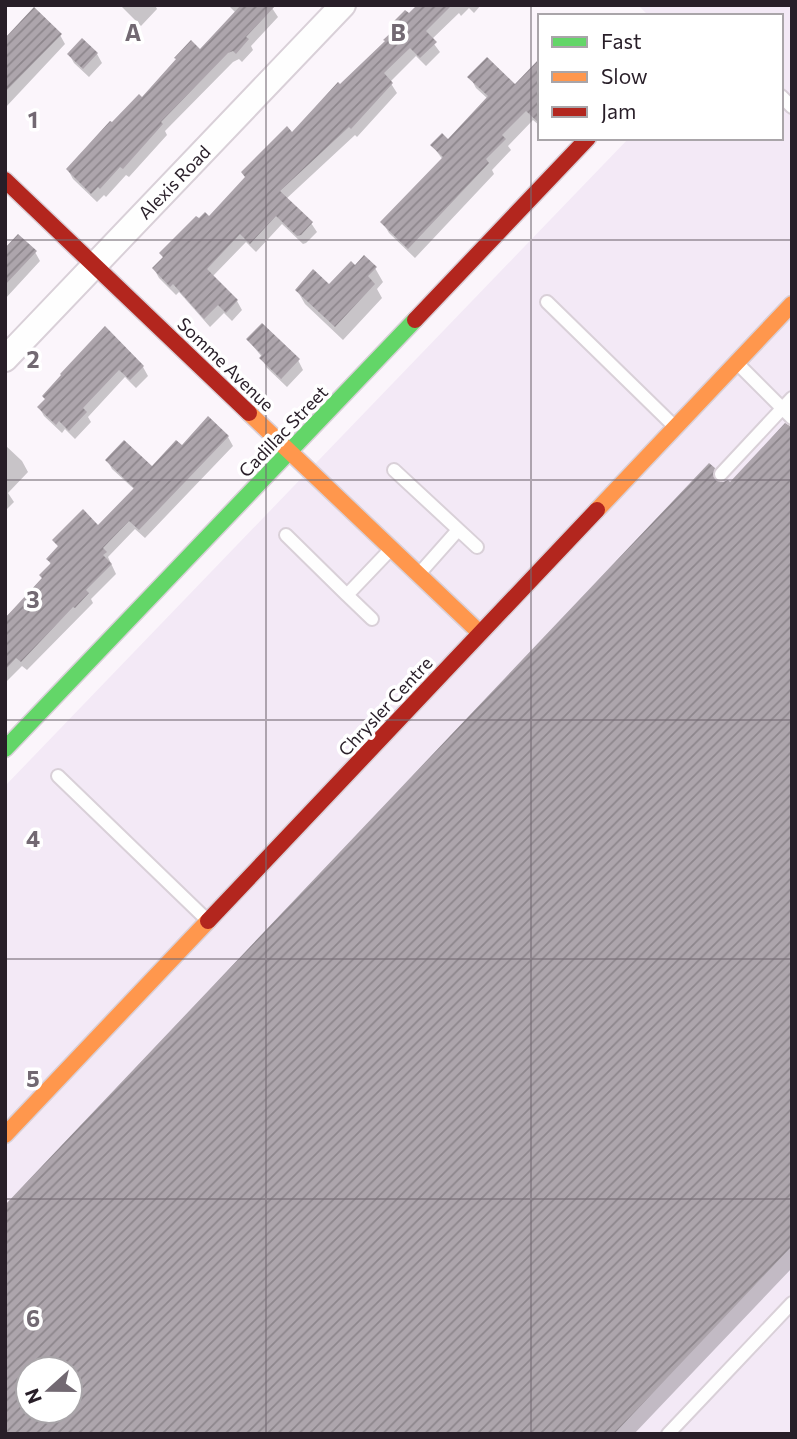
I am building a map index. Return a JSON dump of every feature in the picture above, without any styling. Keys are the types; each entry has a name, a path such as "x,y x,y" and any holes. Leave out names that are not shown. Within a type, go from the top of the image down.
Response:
{"street":[{"name":"Alexis Road","path":"5,359 343,5"},
{"name":"Cadillac Street","path":"5,749 586,140"},
{"name":"Somme Avenue","path":"5,180 480,633"},
{"name":"Chrysler Centre","path":"5,1135 792,304"}],"lane":[{"path":"547,302 675,427"},
{"path":"737,362 787,413"},
{"path":"721,474 787,413 792,398"},
{"path":"394,470 477,547"},
{"path":"418,574 458,530"},
{"path":"286,535 372,619"},
{"path":"347,595 391,548"},
{"path":"58,776 208,921"},
{"path":"668,1434 792,1303"}],"shaded area":[{"path":"638,5 792,5 792,1434 5,1434 5,786 627,140 783,140 783,14 647,14"}],"building":[{"path":"241,5 276,5 246,37 249,39 236,54 233,51 228,53 161,122 163,124 123,169 120,167 100,189 98,187 91,194 66,169 110,121 139,94 142,97 191,40 200,49"},
{"path":"417,5 452,5 426,31 437,42 420,58 410,48 384,73 393,83 351,129 349,127 280,191 313,222 301,235 297,236 276,216 250,244 240,234 207,269 238,300 226,313 218,305 204,319 173,284 170,287 152,268 163,257 159,253 196,216 199,218 205,212 209,216 245,177 241,172 287,126 292,132 338,82 340,84 385,41 383,40 397,27 393,22 405,10 409,13"},
{"path":"34,7 62,34 5,92 5,38"},
{"path":"82,38 98,53 83,69 67,54"},
{"path":"487,57 515,84 538,60 538,122 526,111 502,135 506,139 486,159 489,163 408,249 380,222 443,157 430,145 442,133 448,139 488,96 467,77"},
{"path":"18,234 37,251 5,285 5,248"},
{"path":"364,255 377,267 368,276 375,284 335,327 295,290 313,269 329,284 351,261 355,265"},
{"path":"262,323 300,359 281,379 259,358 262,355 246,339"},
{"path":"105,326 144,366 130,380 119,370 83,408 87,412 69,431 59,421 56,425 37,407 45,399 42,396 60,374"},
{"path":"208,416 229,436 139,530 129,521 103,548 107,552 103,555 112,564 86,590 89,593 21,662 16,658 5,670 5,618 42,578 39,575 51,563 46,559 58,546 52,540 83,509 98,525 134,488 105,460 124,440 152,466 176,440 182,445"},
{"path":"785,423 792,427 792,1246 614,1434 5,1434 5,1205 709,463 715,468 713,476 716,481 730,482"}],"traffic: fast":[{"path":"5,749 415,320"}],"traffic: slow":[{"path":"597,510 792,304"},
{"path":"249,413 480,633"},
{"path":"5,1135 208,921"}],"traffic: jam":[{"path":"415,320 586,140"},
{"path":"5,180 249,413"},
{"path":"208,921 597,510"}]}
